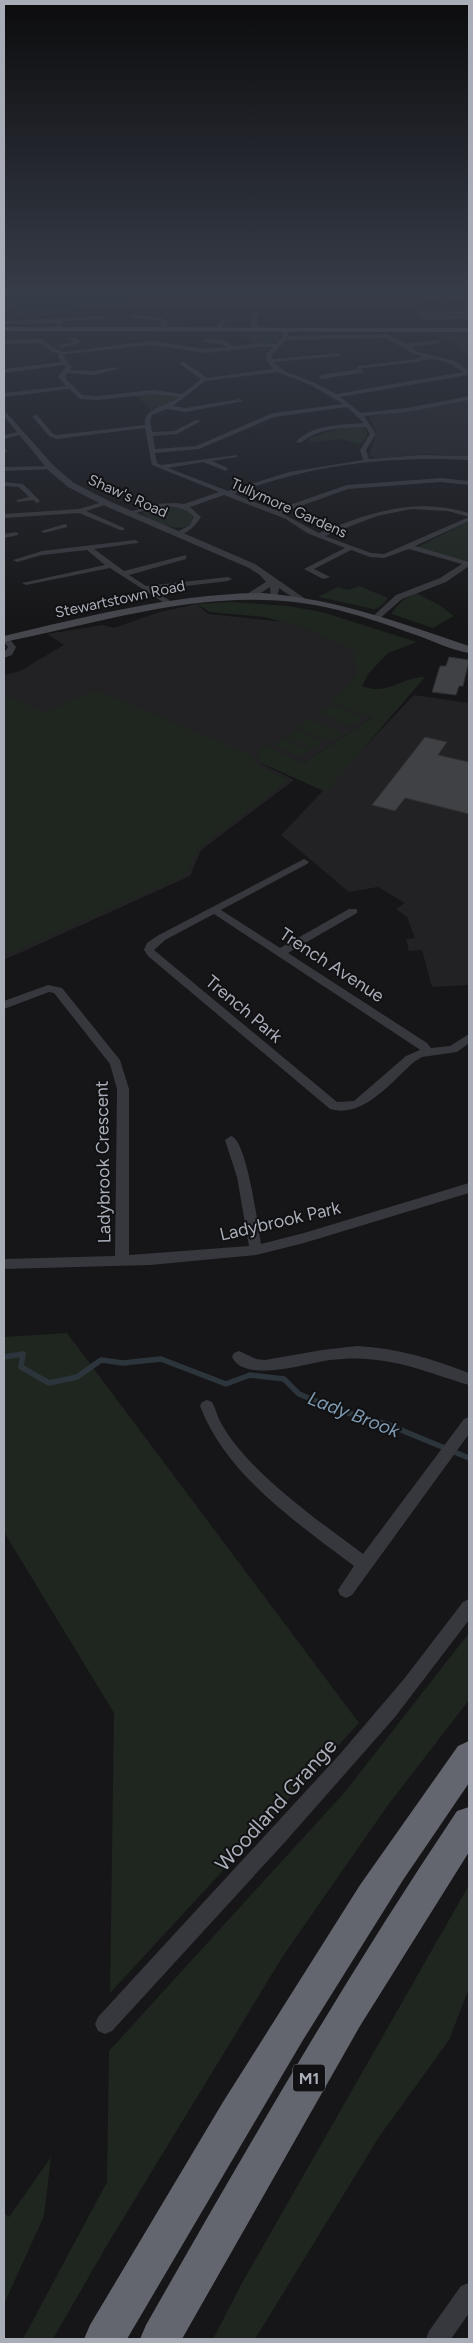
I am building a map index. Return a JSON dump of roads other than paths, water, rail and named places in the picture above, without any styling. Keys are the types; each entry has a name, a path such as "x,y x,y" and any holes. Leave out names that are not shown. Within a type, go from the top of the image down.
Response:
{"highway":[{"name":"M1","path":"104,2339 267,2064 361,1913 469,1757"},
{"name":"M1","path":"160,2339 360,1992 469,1823"}],"main road":[{"name":"Stewartstown Road","path":"4,639 166,602 212,596 274,597 302,600 375,618 436,638"},
{"path":"436,638 469,644"},
{"path":"436,638 469,650"}],"street":[{"path":"171,404 150,414 147,420 154,464 159,467 235,456"},
{"path":"167,407 186,410 217,404"},
{"path":"360,416 436,404"},
{"path":"153,451 197,448 273,415 347,405 360,416 373,434 363,450 367,461"},
{"name":"Shaw's Road","path":"4,412 52,468 71,485 106,503 244,562 302,600"},
{"path":"36,416 51,435 57,437 148,426"},
{"path":"149,434 175,433 198,421"},
{"path":"106,423 115,429"},
{"path":"299,442 304,437 321,431 366,425"},
{"path":"4,437 22,433"},
{"path":"129,513 153,506 183,507 290,472 367,461 426,456 469,458"},
{"path":"205,461 226,469"},
{"name":"Tullymore Gardens","path":"159,467 274,513 319,536 374,556 397,552 469,520"},
{"path":"4,469 52,468"},
{"path":"274,513 330,491 347,487 441,480 469,482"},
{"path":"4,484 21,485 36,499 19,501"},
{"path":"192,511 227,494"},
{"path":"4,516 80,511 106,503"},
{"path":"177,534 197,522 198,517 192,511 183,507"},
{"path":"319,536 380,512 443,507 469,515"},
{"path":"80,511 122,529"},
{"path":"42,514 56,528"},
{"path":"44,531 65,526"},
{"path":"101,530 114,526"},
{"path":"4,535 16,534"},
{"path":"16,560 42,553 135,542"},
{"path":"409,547 469,564"},
{"path":"89,548 110,566 147,588 166,602"},
{"path":"326,576 308,569 350,548"},
{"path":"123,574 183,557"},
{"path":"375,618 399,597 450,577 469,564"},
{"path":"26,583 110,566"},
{"name":"Shaw's Road","path":"263,573 275,590 274,597"},
{"path":"147,588 228,579"},
{"path":"250,596 270,583"},
{"path":"4,639 12,647 9,653 4,656"},
{"name":"Trench Park","path":"304,862 154,942 150,950 152,954 334,1106 342,1108 358,1104 410,1059 428,1052 453,1049 469,1038"},
{"name":"Trench Avenue","path":"214,910 384,1019 423,1046 428,1052"},
{"path":"280,953 353,911"},
{"name":"Ladybrook Crescent","path":"4,1005 48,988 58,990 116,1063 123,1089 122,1261"},
{"path":"231,1140 243,1177 256,1250"},
{"name":"Ladybrook Park","path":"4,1264 122,1261 227,1254 256,1250 304,1238 469,1188"},
{"path":"239,1357 254,1365 265,1366 342,1352 389,1355 412,1360 469,1379"},
{"path":"207,1406 212,1421 241,1460 309,1523 365,1564"},
{"path":"346,1590 467,1426"},
{"name":"Woodland Grange","path":"105,2024 227,1893 383,1720 436,1654 469,1607"},
{"path":"437,2339 469,2294"}],"waterway":[{"name":"Lady Brook","path":"4,1357 23,1354 21,1367 49,1383 77,1377 101,1360 123,1363 161,1359 226,1384 250,1375 284,1379 299,1394 338,1410 389,1425 469,1458"}]}
